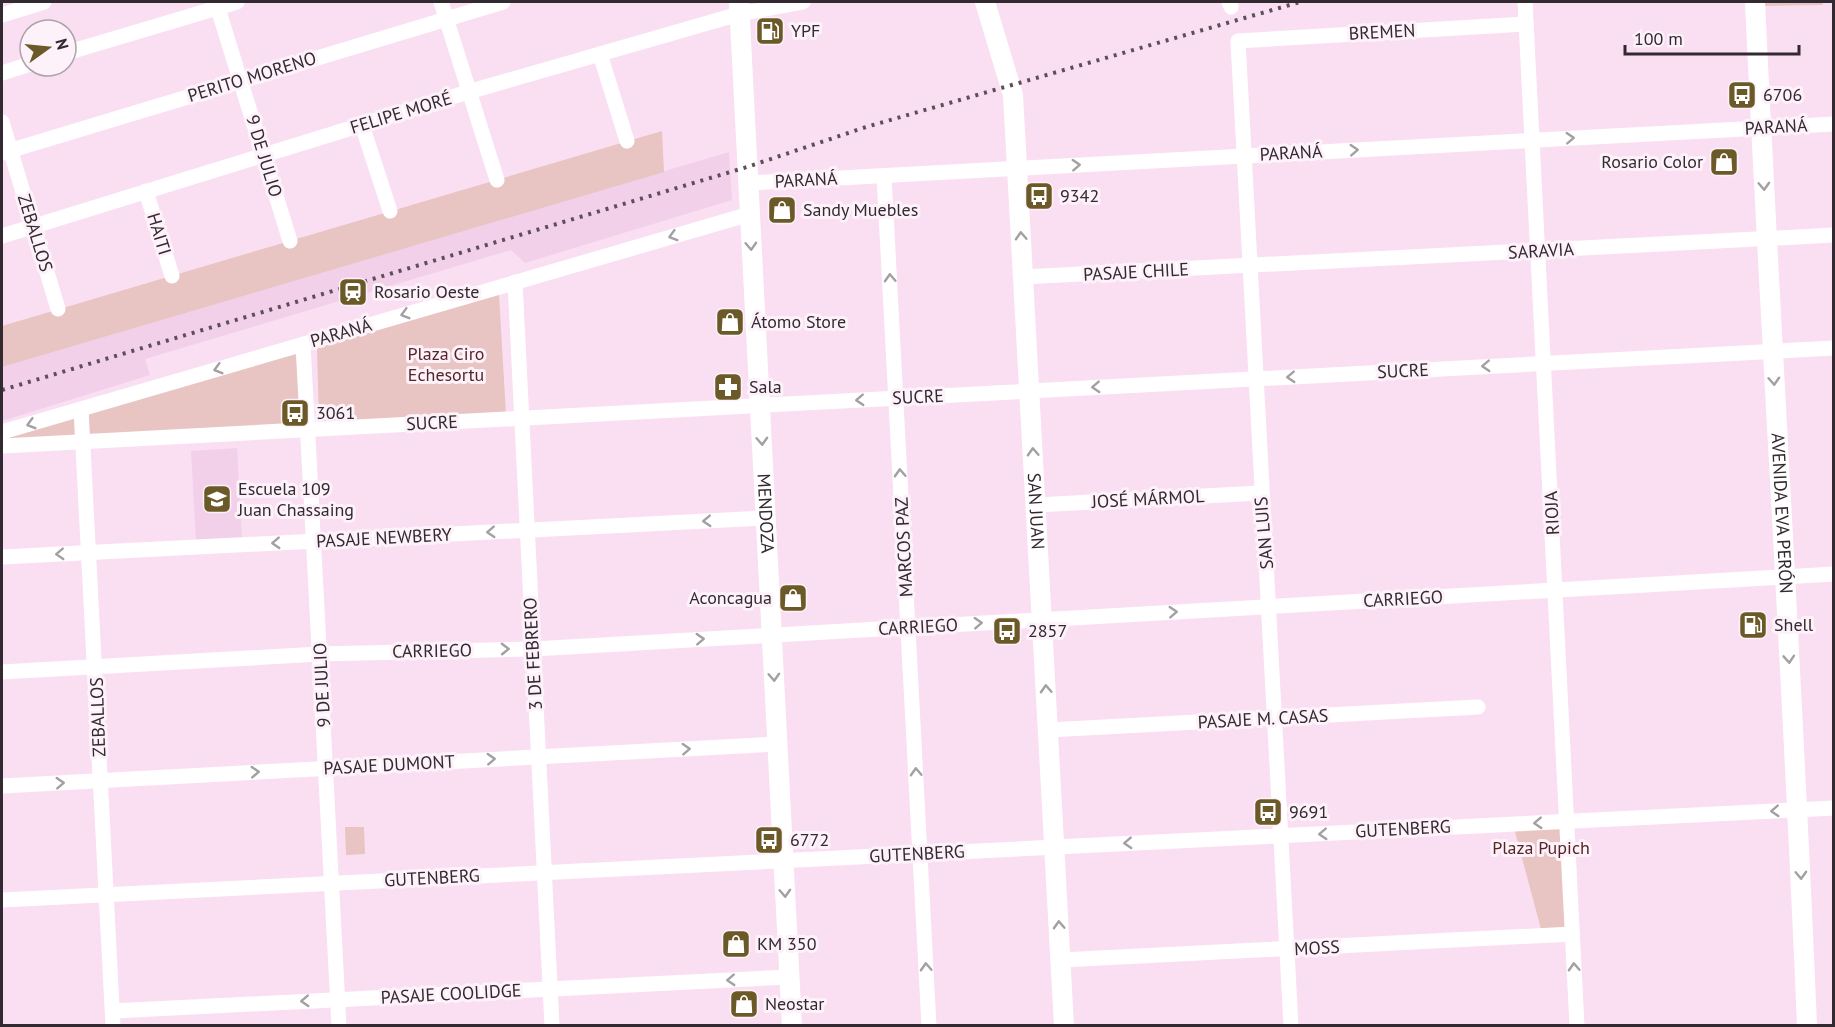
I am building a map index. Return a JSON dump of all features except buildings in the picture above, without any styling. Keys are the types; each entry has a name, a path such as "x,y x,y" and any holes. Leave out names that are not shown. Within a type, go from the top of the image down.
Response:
{"main road":[{"name":"SAN JUAN","path":"985,2 1013,95 1064,1026"},
{"name":"AVENIDA EVA PERÓN","path":"1755,2 1784,577 1799,810 1807,1026"},
{"name":"MENDOZA","path":"739,8 792,1026"}],"street":[{"path":"2,15 44,2"},
{"path":"78,49 217,4 237,2"},
{"path":"441,2 497,180"},
{"name":"PERITO MORENO","path":"6,152 503,2"},
{"name":"FELIPE MORÉ","path":"2,236 468,92 600,54 739,8 803,2"},
{"name":"RIOJA","path":"1525,2 1577,1026"},
{"name":"9 DE JULIO","path":"217,4 290,241"},
{"name":"BREMEN","path":"1238,41 1526,24"},
{"name":"SAN LUIS","path":"1238,41 1260,493 1269,606 1291,1026"},
{"path":"600,54 627,141"},
{"path":"2,73 18,68"},
{"name":"ZEBALLOS","path":"2,122 6,152 33,226 58,309"},
{"name":"PARANÁ","path":"748,183 1833,124"},
{"path":"362,125 390,212"},
{"name":"MARCOS PAZ","path":"885,176 929,1026"},
{"name":"HAITI","path":"146,191 172,276"},
{"name":"PARANÁ","path":"2,432 750,214"},
{"name":"SARAVIA","path":"1249,266 1833,235"},
{"name":"PASAJE CHILE","path":"1023,277 1249,266"},
{"name":"3 DE FEBRERO","path":"515,282 552,1026"},
{"name":"9 DE JULIO","path":"303,344 339,1026"},
{"name":"SUCRE","path":"2,446 1833,348"},
{"name":"ZEBALLOS","path":"81,409 113,1018"},
{"name":"JOSÉ MÁRMOL","path":"1036,505 1260,493"},
{"name":"PASAJE NEWBERY","path":"2,557 766,518"},
{"name":"CARRIEGO","path":"2,672 320,654 533,649 1833,574"},
{"name":"PASAJE M. CASAS","path":"1048,730 1478,707"},
{"name":"PASAJE DUMONT","path":"2,786 777,744"},
{"name":"GUTENBERG","path":"2,900 1833,808"},
{"name":"MOSS","path":"1061,960 1572,934"},
{"name":"PASAJE COOLIDGE","path":"113,1018 338,999 789,976"}],"shaded area":[{"path":"729,152 732,200 525,263 511,250 145,359 150,375 2,421 2,367"},
{"name":"Escuela 109 Juan Chassaing","path":"237,448 242,538 196,541 191,451"}],"green space":[{"path":"1764,2 1822,2 1823,5 1764,6"},
{"path":"662,131 664,172 2,367 2,326"},
{"name":"Plaza Ciro Echesortu","path":"499,294 506,415 319,422 317,347"},
{"path":"296,350 301,425 88,439 86,411"},
{"path":"76,415 77,437 2,442 2,436"},
{"name":"Plaza Pupich","path":"1560,826 1566,931 1542,933 1514,828"},
{"path":"345,827 364,827 365,854 346,855"}],"railway":[{"path":"2,390 747,167 866,127 1300,2"}],"place":[{"name":"YPF","path":"770,31"},
{"name":"6706","path":"1742,95"},
{"name":"Rosario Color","path":"1724,162"},
{"name":"9342","path":"1039,196"},
{"name":"Sandy Muebles","path":"782,210"},
{"name":"Rosario Oeste","path":"353,292"},
{"name":"Átomo Store","path":"730,322"},
{"name":"Sala","path":"728,387"},
{"name":"3061","path":"295,413"},
{"name":"Escuela 109 Juan Chassaing","path":"217,499"},
{"name":"Aconcagua","path":"793,598"},
{"name":"Shell","path":"1753,625"},
{"name":"2857","path":"1007,631"},
{"name":"9691","path":"1268,812"},
{"name":"6772","path":"769,840"},
{"name":"KM 350","path":"736,944"},
{"name":"Neostar","path":"744,1004"}]}
